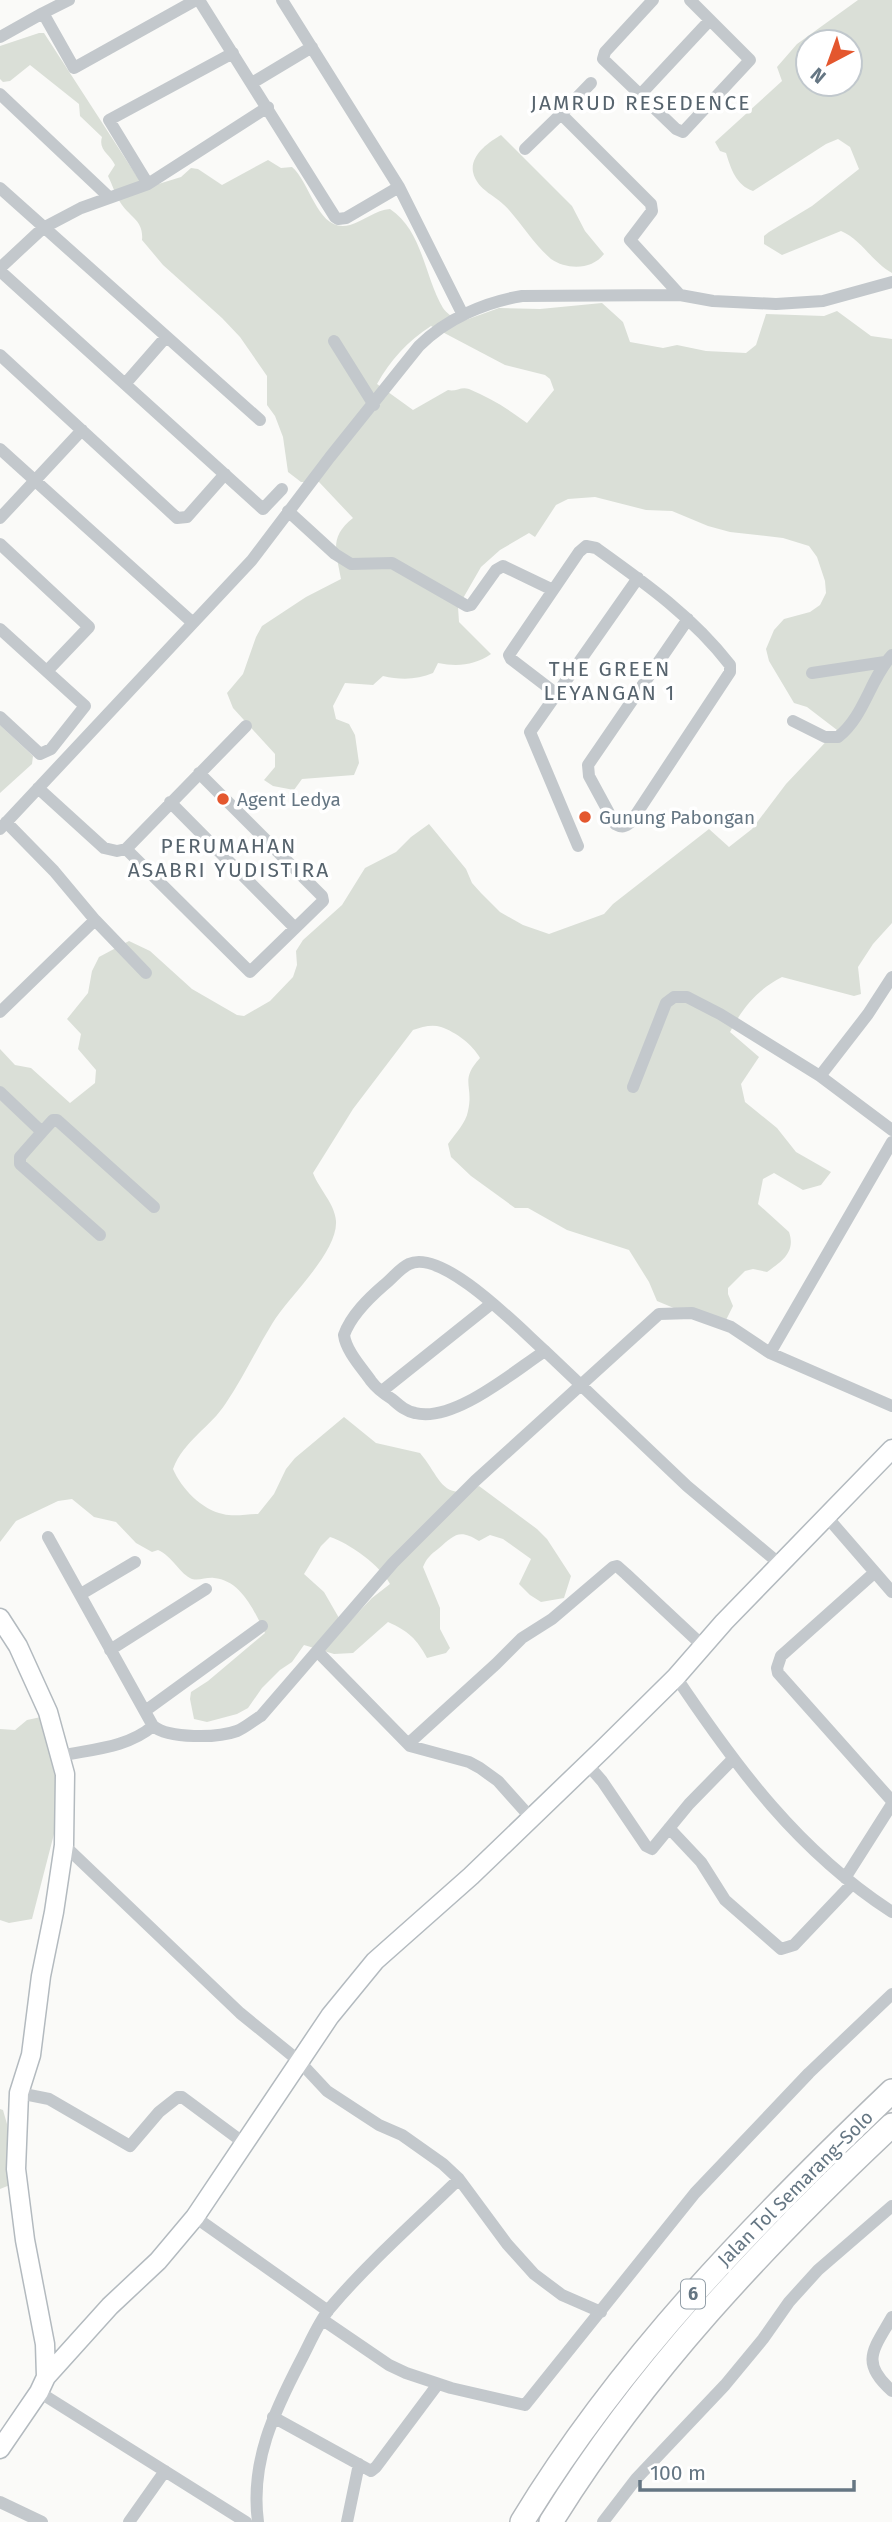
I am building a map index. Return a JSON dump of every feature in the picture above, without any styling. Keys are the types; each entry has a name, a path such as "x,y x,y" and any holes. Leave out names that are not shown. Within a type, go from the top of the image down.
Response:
{"highway":[{"name":"Jalan Tol Semarang–Solo","path":"522,2522 540,2492 628,2371 702,2284 760,2220 892,2091"},
{"name":"Jalan Tol Semarang–Solo","path":"551,2522 641,2391 725,2291 796,2217 892,2124"}],"street":[{"path":"0,37 69,0"},
{"path":"44,13 74,68 198,0 338,219 346,218 398,187"},
{"path":"282,0 398,187 463,315"},
{"path":"653,0 603,57 640,95 683,132 749,59 710,20 698,3"},
{"path":"640,95 710,20"},
{"path":"252,83 312,47"},
{"path":"148,184 109,120 233,53"},
{"path":"525,149 591,83"},
{"path":"0,94 110,198"},
{"path":"268,107 148,184 81,208 44,228 0,270 263,509 282,489"},
{"path":"561,114 651,204 652,211 631,235 630,240 680,295"},
{"path":"0,188 260,420"},
{"path":"146,973 95,920 54,871 3,826 252,560 431,334 463,315 505,299 522,296 680,295 713,301 800,303 849,295 892,282"},
{"path":"125,384 166,337"},
{"path":"334,341 374,405"},
{"path":"0,355 177,518 187,517 225,474"},
{"path":"0,519 82,430"},
{"path":"0,449 193,624"},
{"path":"289,512 341,559 358,565 392,563 467,606 471,605 496,570 503,566 553,590"},
{"path":"0,544 89,627 47,671"},
{"path":"558,695 509,655 579,552 586,546 597,548 663,596 688,619 729,663 731,669 631,822 625,827 615,824 589,776 588,765 688,619"},
{"path":"578,846 530,734 638,578"},
{"path":"0,629 85,706 51,749 40,754 0,717"},
{"path":"812,673 889,659"},
{"path":"793,721 825,737 838,737 855,718 889,659"},
{"path":"38,788 104,848 117,851 126,849 246,726"},
{"path":"126,849 250,972 323,901 323,897 199,773"},
{"path":"170,802 295,928"},
{"path":"0,1012 95,920"},
{"path":"820,1076 869,1014 892,977"},
{"path":"633,1087 666,1003 670,998 681,996 720,1014 820,1076 892,1129"},
{"path":"0,1092 43,1132"},
{"path":"100,1235 20,1164 20,1157 53,1120 57,1120 154,1207"},
{"path":"770,1353 892,1142"},
{"path":"545,1351 471,1400 432,1414 413,1413 375,1387 345,1341 344,1335 368,1298 409,1264 418,1262 442,1267 462,1278 545,1351 582,1385 687,1486 781,1565"},
{"path":"382,1391 491,1304"},
{"path":"48,1537 153,1726 160,1731 198,1736 238,1731 261,1716 393,1563 438,1517 659,1314 692,1312 731,1327 770,1353 892,1406"},
{"path":"0,2449 43,2384 66,2356 110,2306 158,2261 195,2217 336,2007 375,1961 588,1765 676,1677 892,1449"},
{"path":"827,1517 892,1592"},
{"path":"81,1594 135,1562"},
{"path":"408,1744 522,1638 552,1619 613,1567 617,1566 623,1571 703,1646"},
{"path":"669,1828 701,1862 725,1900 781,1949 794,1945 849,1881 892,1803 776,1668 781,1656 874,1573"},
{"path":"110,1650 206,1589"},
{"path":"0,1618 18,1646 48,1712 65,1774 64,1845 41,1976 31,2055 19,2093 16,2169 45,2344 43,2384"},
{"path":"145,1711 262,1626"},
{"path":"317,1651 413,1748 468,1762 480,1768 498,1781 532,1819"},
{"path":"676,1677 770,1807 849,1881 892,1912"},
{"path":"60,1756 126,1743 153,1726"},
{"path":"588,1765 646,1846 655,1849 669,1828 733,1759"},
{"path":"64,1845 240,2013 299,2061 327,2091 379,2125 419,2146 459,2179 507,2244 534,2274 562,2294 600,2312"},
{"path":"195,2217 389,2365 438,2384 519,2405 525,2404 695,2193 809,2073 892,1994"},
{"path":"19,2093 48,2099 130,2146 159,2112 178,2096 182,2096 244,2143"},
{"path":"258,2522 255,2499 258,2464 273,2417 325,2315 459,2179"},
{"path":"603,2522 636,2479 725,2385 789,2302 818,2270 892,2206"},
{"path":"892,2317 872,2352 873,2370 892,2391"},
{"path":"45,2344 66,2356"},
{"path":"43,2384 165,2471 246,2522"},
{"path":"273,2417 371,2471 438,2384"},
{"path":"347,2522 359,2464"},
{"path":"129,2522 165,2471"},
{"path":"0,2502 42,2522"}],"shaded area":[{"path":"858,0 892,0 892,273 841,231 782,255 764,244 764,236 769,232 812,206 859,169 850,147 838,139 753,191 738,181 726,153 720,151 715,142 782,81 777,67 794,47 794,98 864,98 864,28 819,28"},
{"path":"44,33 136,175 152,186 181,177 191,168 198,169 222,185 268,160 281,168 292,167 323,215 339,226 350,225 390,209 410,229 443,308 460,322 499,308 540,309 602,303 623,322 630,342 663,348 677,345 706,351 746,353 756,345 766,314 824,316 837,311 871,336 892,339 892,923 873,944 858,967 861,994 854,996 782,977 752,1000 730,1032 759,1057 741,1084 745,1102 777,1128 796,1152 831,1172 821,1185 803,1190 774,1173 763,1179 758,1204 789,1232 789,1251 767,1272 753,1269 745,1271 728,1288 733,1306 726,1320 681,1311 657,1301 649,1282 629,1250 567,1230 528,1208 515,1208 471,1176 451,1157 448,1144 467,1115 470,1072 480,1058 469,1044 447,1029 431,1026 413,1030 353,1109 313,1173 335,1215 334,1234 329,1247 279,1313 226,1403 190,1442 173,1469 187,1491 207,1508 227,1515 258,1514 274,1494 286,1469 295,1458 344,1417 376,1443 420,1453 449,1490 467,1491 479,1486 537,1529 547,1539 571,1576 564,1598 541,1602 519,1584 531,1559 503,1539 490,1535 479,1541 466,1535 457,1535 431,1555 423,1567 440,1608 440,1629 450,1648 446,1653 427,1658 411,1636 388,1622 353,1653 334,1654 304,1645 292,1662 262,1688 248,1708 237,1714 207,1722 194,1719 191,1692 265,1633 246,1598 232,1584 224,1580 188,1577 168,1556 158,1550 152,1552 136,1543 116,1522 94,1517 72,1499 58,1501 16,1521 0,1542 0,1049 15,1065 31,1068 70,1103 95,1083 96,1070 78,1049 81,1034 67,1019 88,993 92,971 99,957 129,941 150,951 192,989 237,1015 244,1016 270,1001 293,977 297,965 296,951 303,940 342,905 365,868 396,852 429,824 466,869 472,883 500,912 523,925 549,934 604,914 613,904 709,829 729,847 752,829 786,784 837,730 807,707 794,703 769,661 766,649 774,630 784,619 810,612 820,605 826,593 825,581 817,557 809,546 783,538 730,532 672,511 646,510 595,497 568,499 556,505 535,537 529,533 500,550 481,567 458,607 459,622 491,654 466,664 438,663 433,673 421,677 402,679 383,676 373,685 345,683 333,706 336,719 349,724 355,735 359,763 354,775 302,779 294,790 273,786 264,780 275,767 275,754 233,708 227,693 243,674 262,626 306,597 341,579 336,552 337,538 353,518 319,482 301,482 288,472 283,437 275,416 267,405 267,376 240,337 163,265 142,240 141,228 120,202 108,176 115,165 103,149 102,137 80,116 79,104 30,65 10,81 3,82 0,79 0,46","holes":["431,326 505,365 545,375 550,379 554,390 527,423 506,408 466,388 448,390 413,410 377,384 400,352","330,1537 364,1556 380,1570 390,1584 350,1621 339,1618 324,1592 304,1574 321,1546"]},
{"path":"501,135 572,206 585,231 604,254 599,259 579,267 557,263 540,248 504,205 483,189 475,179 474,160 486,145"},
{"path":"0,725 33,756 32,764 0,793"},
{"path":"41,1717 59,1783 54,1834 32,1919 9,1923 0,1920 0,1729 15,1730 27,1720"},
{"path":"0,2109 3,2110 7,2124 10,2185 0,2189"}],"place":[{"name":"Agent Ledya","path":"223,799"},
{"name":"Gunung Pabongan","path":"585,817"}],"district":[{"name":"JAMRUD RESEDENCE","path":"641,103"},
{"name":"THE GREEN LEYANGAN 1","path":"610,681"},
{"name":"PERUMAHAN ASABRI YUDISTIRA","path":"229,858"}]}
